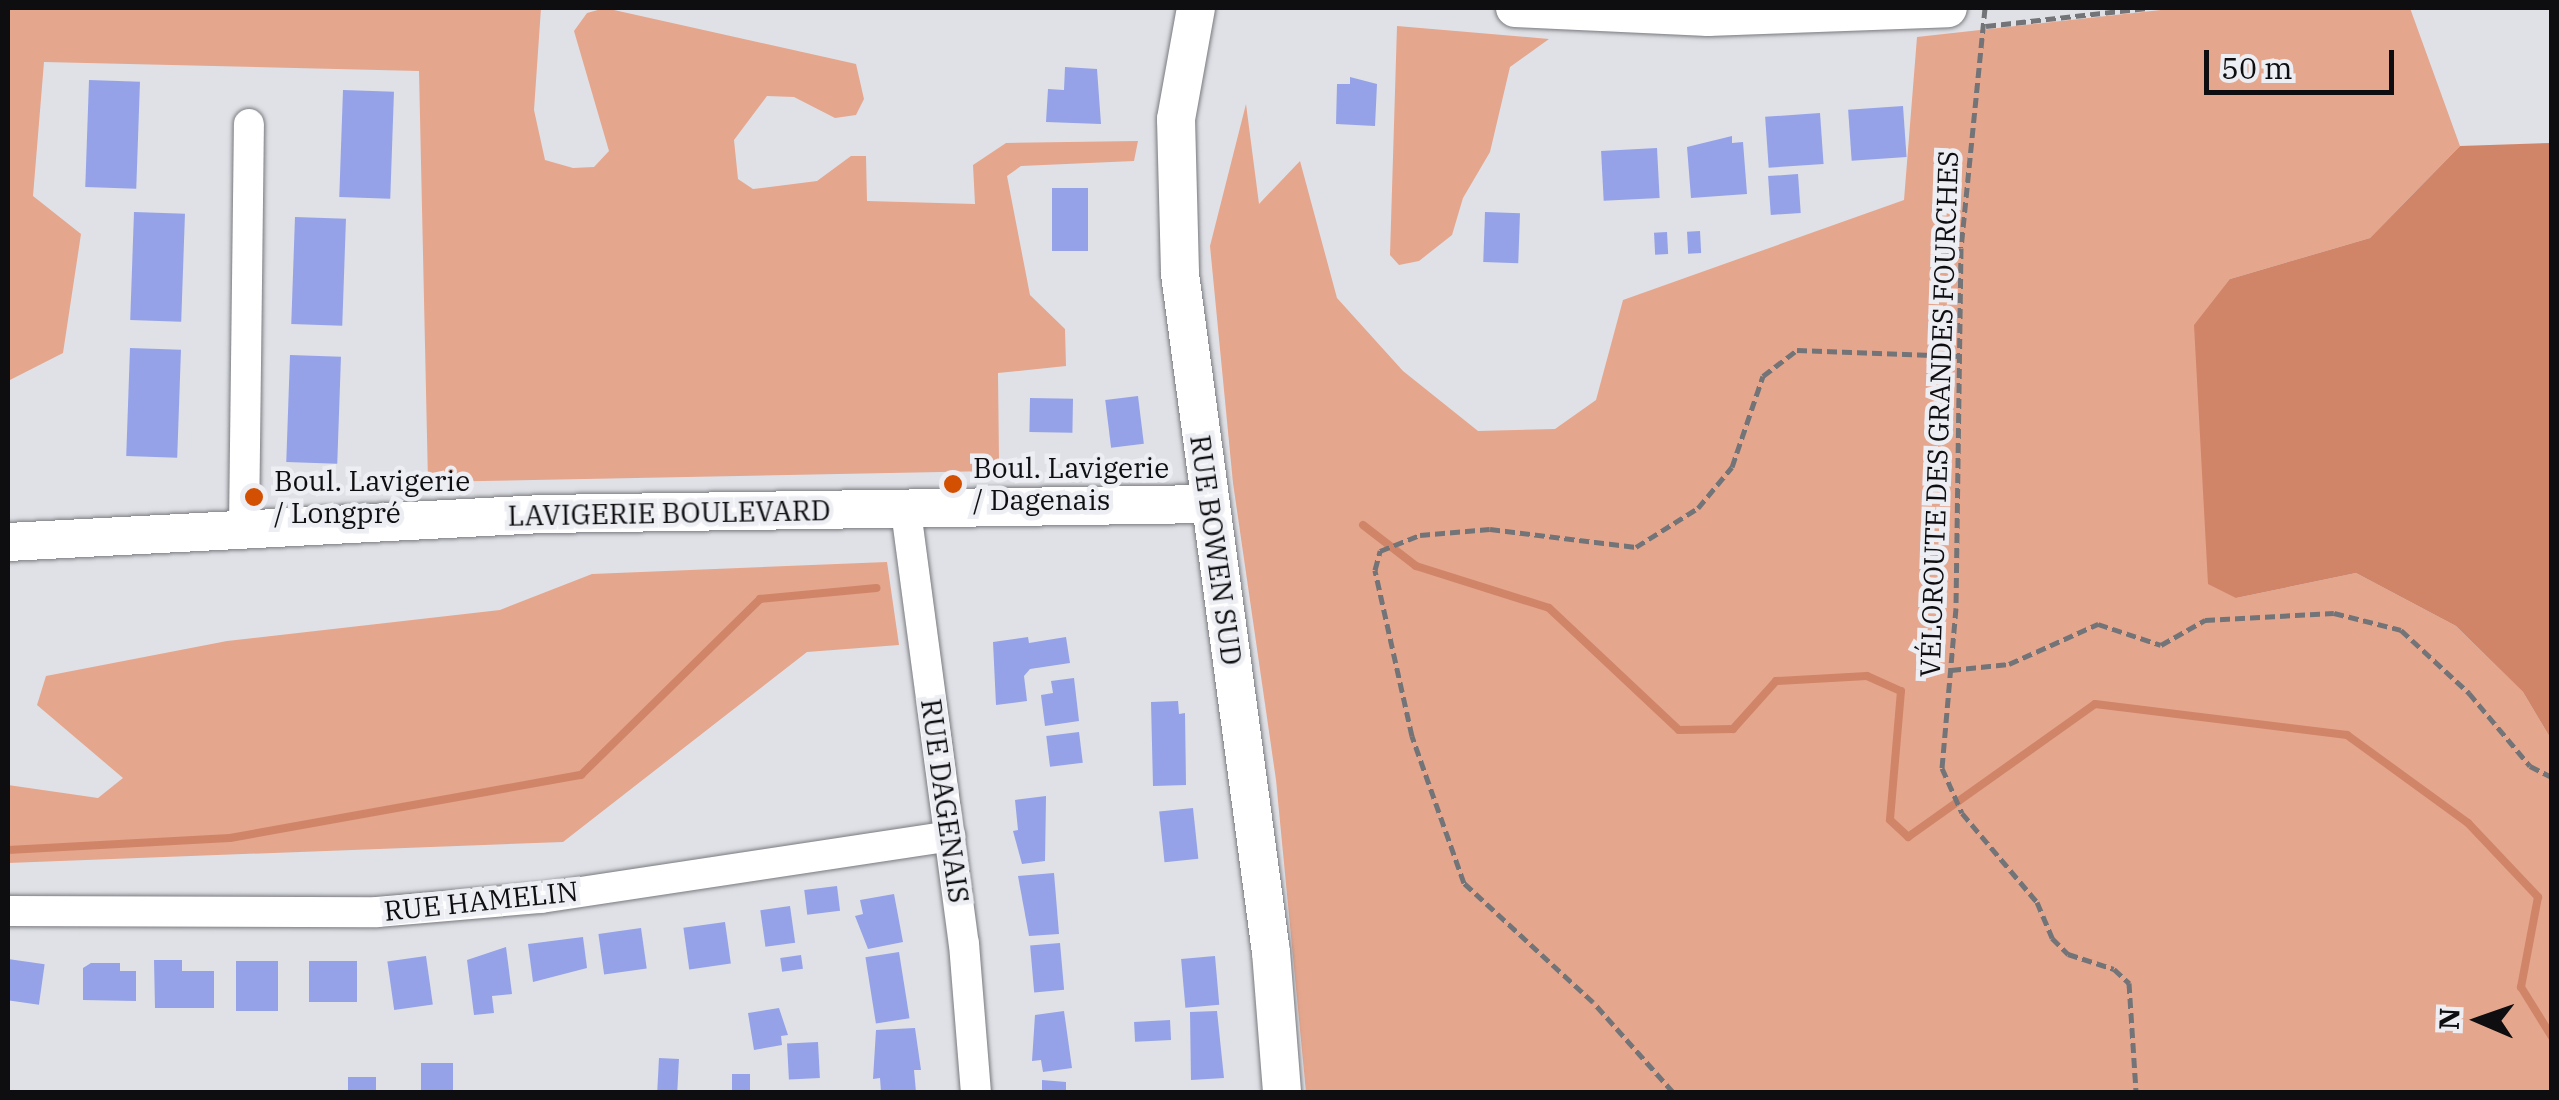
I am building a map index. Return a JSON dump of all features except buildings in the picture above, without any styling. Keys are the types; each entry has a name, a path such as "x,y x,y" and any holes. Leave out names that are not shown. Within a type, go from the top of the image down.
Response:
{"street":[{"name":"RUE BOWEN SUD","path":"1196,8 1178,86 1175,212 1271,952 1282,1092"},
{"path":"1515,8 1708,17 1948,8"},
{"path":"244,528 249,124"},
{"name":"LAVIGERIE BOULEVARD","path":"8,542 544,514 906,512 1210,504"},
{"name":"RUE DAGENAIS","path":"906,512 950,836 976,1092"},
{"name":"RUE HAMELIN","path":"8,911 377,912 540,898 950,836"}],"path":[{"name":"VÉLOROUTE DES GRANDES FOURCHES","path":"1986,8 1968,154 1950,670 1942,768 1962,813 2037,902 2052,938 2068,954 2114,969 2129,983 2136,1092"},
{"path":"1986,26 2147,8"},
{"path":"1672,1092 1593,1002 1464,883 1412,736 1375,570 1380,551 1420,535 1490,529 1636,547 1698,508 1732,467 1763,376 1797,350 1960,356"},
{"path":"1950,670 2008,664 2098,624 2161,645 2205,620 2334,612 2401,630 2469,693 2530,766 2552,778"}],"shaded area":[{"path":"8,8 541,8 534,110 545,160 573,168 594,167 609,151 574,31 587,13 605,8 856,64 864,99 856,115 835,118 794,97 767,96 734,140 738,179 753,189 817,181 851,156 866,156 867,201 975,204 973,165 1006,143 1138,141 1134,161 1021,166 1007,176 1030,295 1065,329 1066,366 998,373 999,459 992,471 428,482 419,71 44,62 33,196 81,234 63,353 8,381"},
{"path":"2179,8 2410,8 2460,146 2370,238 2230,279 2236,598 2356,573 2456,626 2523,692 2551,739 2551,1092 1306,1092 1276,780 1233,483 1210,246 1246,104 1259,204 1300,161 1337,298 1403,371 1478,431 1555,429 1596,400 1623,300 1904,200 1917,37"},
{"path":"1397,26 1549,39 1510,67 1490,152 1463,198 1452,235 1419,261 1399,265 1390,255"},
{"path":"2551,143 2551,739 2523,692 2456,626 2356,573 2236,598 2208,584 2194,325 2230,279 2370,238 2460,146"},
{"path":"887,562 899,645 807,652 563,842 8,863 8,785 98,798 123,778 37,705 46,676 227,641 500,610 592,574"}],"waterway":[{"path":"1363,525 1416,566 1549,608 1679,730 1733,729 1776,681 1867,676 1901,691 1890,820 1908,837 2095,704 2347,735 2468,823 2538,897 2521,987 2552,1037"},
{"path":"8,850 230,838 581,775 760,599 876,588"}],"place":[{"name":"Boul. Lavigerie / Dagenais","path":"953,484"},
{"name":"Boul. Lavigerie / Longpré","path":"254,497"}]}
